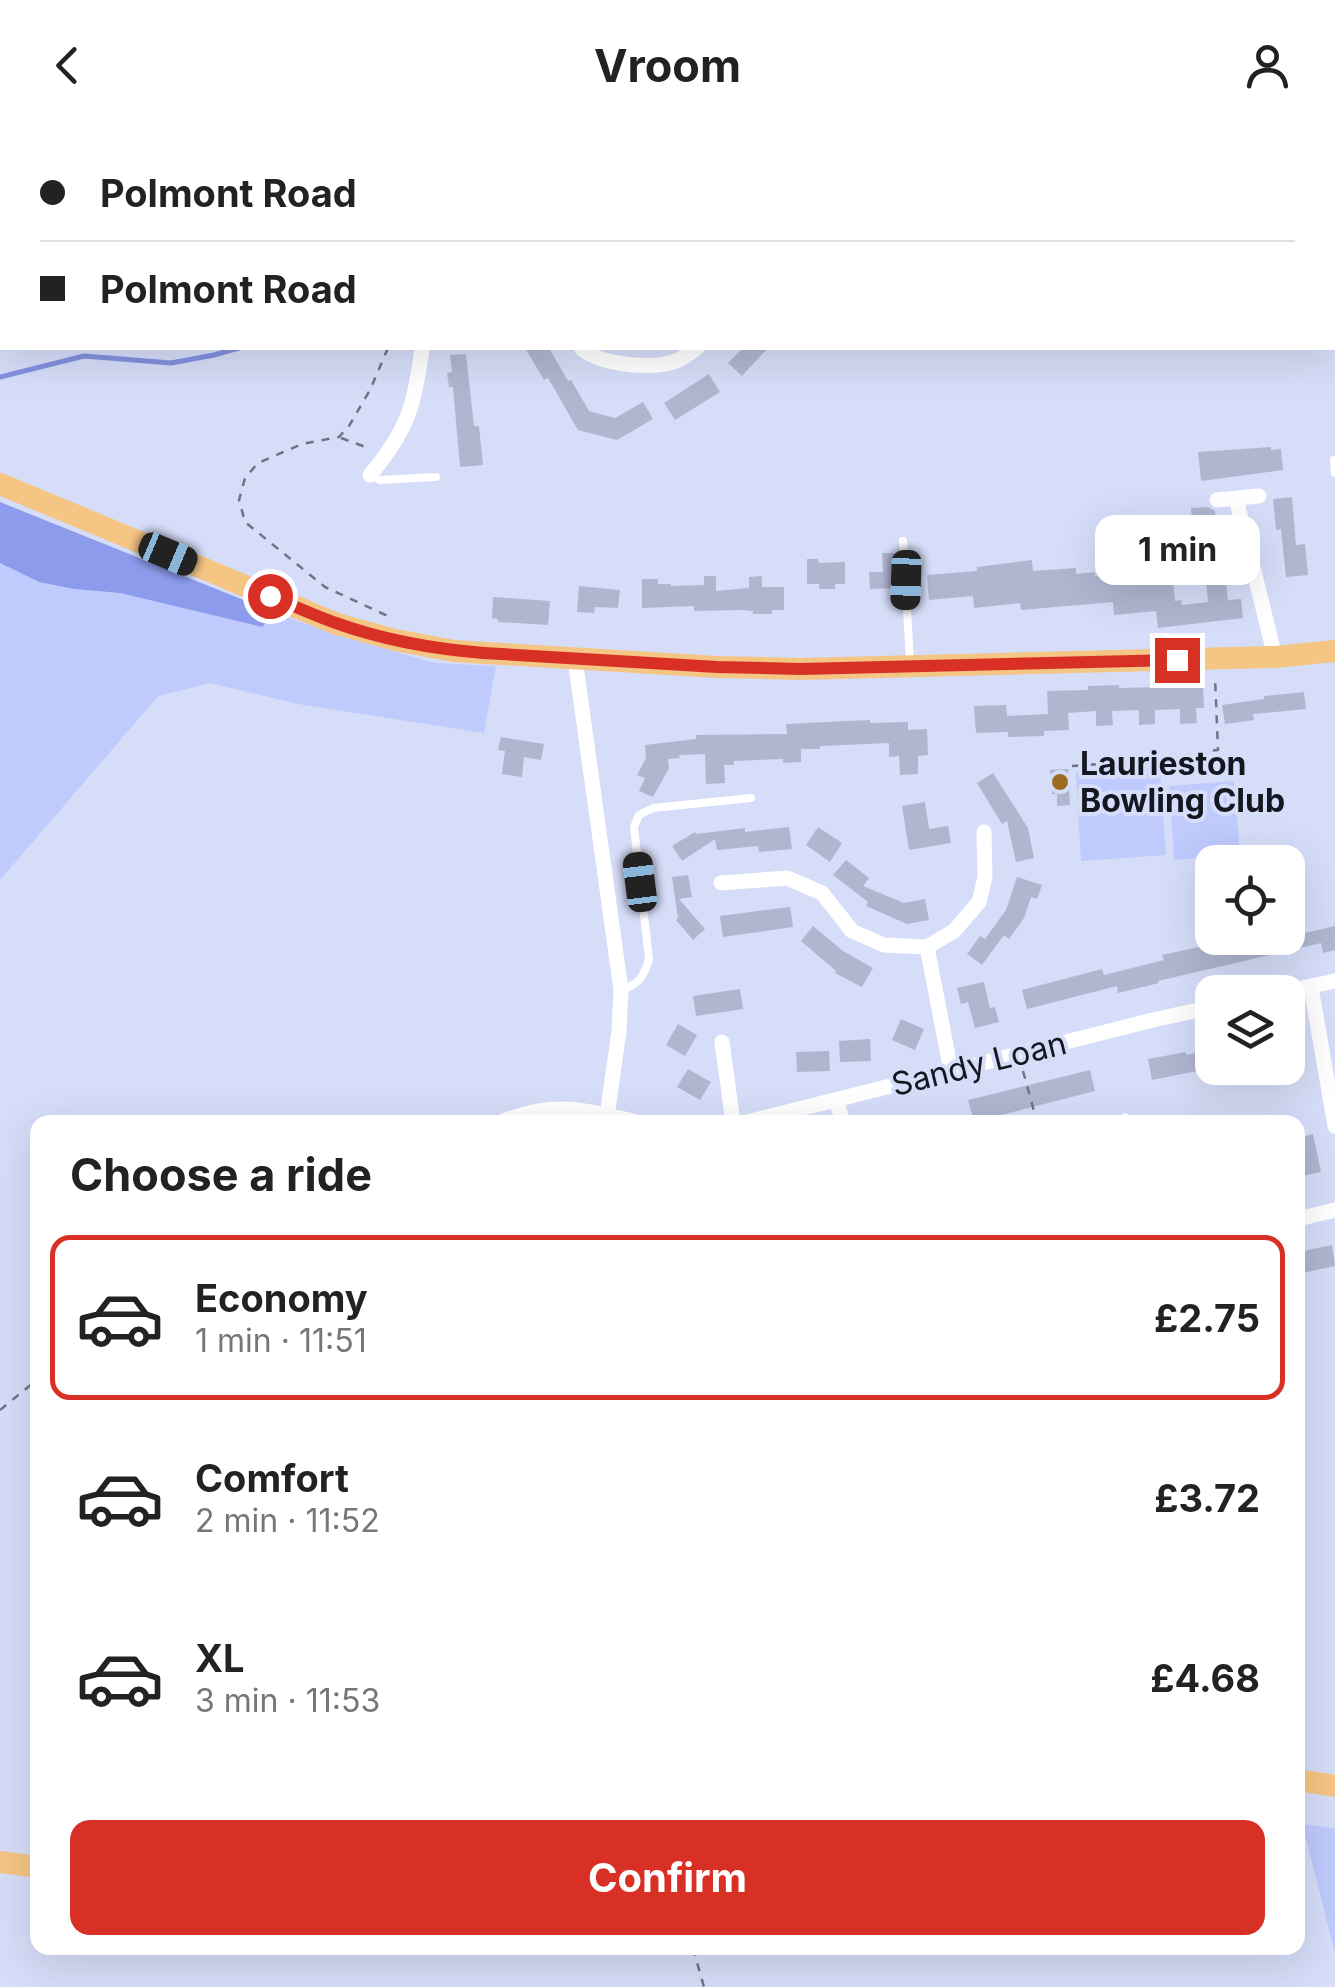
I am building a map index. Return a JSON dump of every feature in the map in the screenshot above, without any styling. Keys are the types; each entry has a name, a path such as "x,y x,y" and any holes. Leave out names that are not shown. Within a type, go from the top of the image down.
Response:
{"main road":[{"path":"0,484 337,624 454,651 784,669 1215,659 1335,652"},
{"path":"1305,1781 1335,1786"},
{"path":"0,1862 30,1865"}],"street":[{"path":"370,475 403,431 417,386 422,350"},
{"path":"584,350 590,356 634,366 675,362 695,350"},
{"path":"1218,500 1259,496"},
{"path":"1236,498 1276,657"},
{"path":"575,659 620,990 619,1030 607,1115"},
{"path":"721,883 787,878 822,893 852,930 884,945 927,947 954,931 979,902 985,877 984,832"},
{"path":"927,947 952,1071"},
{"path":"1305,988 1335,982"},
{"path":"1310,987 1335,1126"},
{"name":"Sandy Loan","path":"775,1115 1195,1011"},
{"path":"722,1042 732,1115"},
{"path":"836,1100 841,1115"},
{"path":"518,1115 562,1108 601,1115"},
{"path":"1305,1217 1335,1210"}],"lane":[{"path":"1334,460 1335,474"},
{"path":"370,475 380,480 436,477"},
{"path":"903,540 910,667"},
{"path":"620,990 636,985 650,959 634,827 639,815 653,808 751,798"}],"path":[{"path":"339,437 370,390 387,350"},
{"path":"386,456 339,437 302,444 258,463 245,478 239,500 245,522 324,588 395,620"},
{"path":"1072,766 1186,758 1191,752 1218,750 1215,659"},
{"path":"1020,1054 1035,1115"},
{"path":"0,1410 30,1385"},
{"path":"695,1955 704,1987"}],"shaded area":[{"path":"0,502 276,613 262,627 120,593 39,582 0,563"},
{"path":"0,563 39,582 120,593 262,627 276,613 434,663 496,666 484,733 298,704 210,683 158,696 0,880"},
{"path":"1160,767 1166,855 1081,861 1076,773"},
{"path":"1234,781 1239,845 1195,845 1195,858 1174,860 1169,786"},
{"path":"1305,1824 1335,1828 1335,1953 1305,1836"}],"building":[{"path":"526,350 550,350 589,411 615,418 643,402 653,419 617,440 578,430 548,378 544,380"},
{"path":"741,350 766,350 742,376 728,363"},
{"path":"466,354 483,465 460,467 453,387 449,387 447,373 452,372 450,355"},
{"path":"709,374 720,392 675,420 664,403"},
{"path":"1281,449 1283,470 1201,481 1198,452"},
{"path":"1292,497 1296,545 1305,544 1308,575 1286,577 1273,499"},
{"path":"1208,507 1215,511 1228,600 1241,599 1243,618 1158,628 1156,611 1114,615 1113,602 1021,610 1020,603 974,608 973,596 929,600 927,575 977,571 977,567 1032,560 1033,571 1076,568 1076,574 1095,572 1095,576 1149,571 1148,564 1166,562 1175,601 1181,600 1182,605 1208,602 1202,539 1194,540 1191,508"},
{"path":"882,553 896,553 898,588 870,589 869,572 883,572"},
{"path":"807,559 818,559 819,563 845,562 845,584 835,584 835,589 819,589 819,584 807,584"},
{"path":"704,576 716,576 716,591 749,588 749,577 762,576 762,587 784,587 784,610 753,614 741,610 694,611 694,606 642,608 642,579 658,579 658,584 671,586 704,585"},
{"path":"579,586 620,590 618,608 595,607 594,613 577,612"},
{"path":"493,597 550,601 548,625 498,622 492,618"},
{"path":"1119,685 1203,686 1204,708 1196,708 1197,723 1180,724 1180,709 1155,710 1155,724 1139,725 1139,710 1112,711 1113,725 1096,726 1096,711 1068,713 1069,730 1044,731 1044,736 976,733 974,706 1006,705 1007,716 1048,714 1047,691"},
{"path":"1304,692 1306,709 1253,714 1254,720 1225,724 1222,705"},
{"path":"908,722 908,730 927,729 928,755 918,756 918,774 900,775 899,756 889,757 889,743 820,746 801,749 801,762 734,761 734,765 724,765 725,783 706,784 705,754 679,755 680,758 668,759 669,768 653,797 639,791 645,778 637,775 646,758 645,745 696,739 696,735 787,734 786,724"},
{"path":"501,737 544,744 541,760 524,757 522,777 502,774 505,751 498,750"},
{"name":"Laurieston Bowling Club","path":"1068,769 1070,805 1057,806 1050,770"},
{"path":"993,773 1028,828 1034,858 1016,862 1007,821 1002,824 977,783"},
{"path":"925,802 929,829 948,826 951,843 909,850 902,806"},
{"path":"789,827 792,849 759,852 758,846 717,850 715,839 682,861 672,846 695,832"},
{"path":"818,827 842,843 830,862 806,845"},
{"path":"846,860 869,878 863,886 904,903 925,899 929,920 907,924 866,906 868,902 833,875"},
{"path":"688,875 692,897 679,899 705,929 693,940 676,920 672,877"},
{"path":"1017,877 1042,885 1037,899 1031,897 1024,918 1009,939 1004,935 982,965 967,954 980,936 985,939 1006,910"},
{"path":"790,907 793,927 723,937 720,916"},
{"path":"813,926 843,951 873,968 862,987 835,973 801,941"},
{"path":"1335,926 1335,950 1323,953 1321,943 1305,947 1305,933"},
{"path":"1195,948 1195,955 1270,955 1118,993 1117,986 1027,1009 1022,990 1102,969 1104,975 1164,960 1162,955"},
{"path":"984,982 990,1008 995,1007 999,1022 975,1028 968,1002 961,1004 957,988"},
{"path":"740,989 743,1009 696,1016 693,996"},
{"path":"901,1019 924,1029 915,1050 892,1040"},
{"path":"678,1024 697,1035 685,1056 666,1045"},
{"path":"870,1039 871,1061 840,1062 839,1041"},
{"path":"829,1051 830,1071 797,1072 796,1052"},
{"path":"1195,1053 1195,1071 1152,1080 1148,1059"},
{"path":"688,1069 711,1082 700,1100 677,1087"},
{"path":"1090,1070 1095,1091 1001,1115 972,1115 968,1100"},
{"path":"1313,1134 1321,1172 1305,1175 1305,1136"},
{"path":"1332,1245 1335,1266 1305,1272 1305,1251"}],"waterway":[{"path":"0,377 84,356 171,363 232,350"}],"place":[{"name":"Laurieston Bowling Club","path":"1060,782"}],"route":[{"path":"270,596 337,624 454,651 801,669 1177,660"}]}
